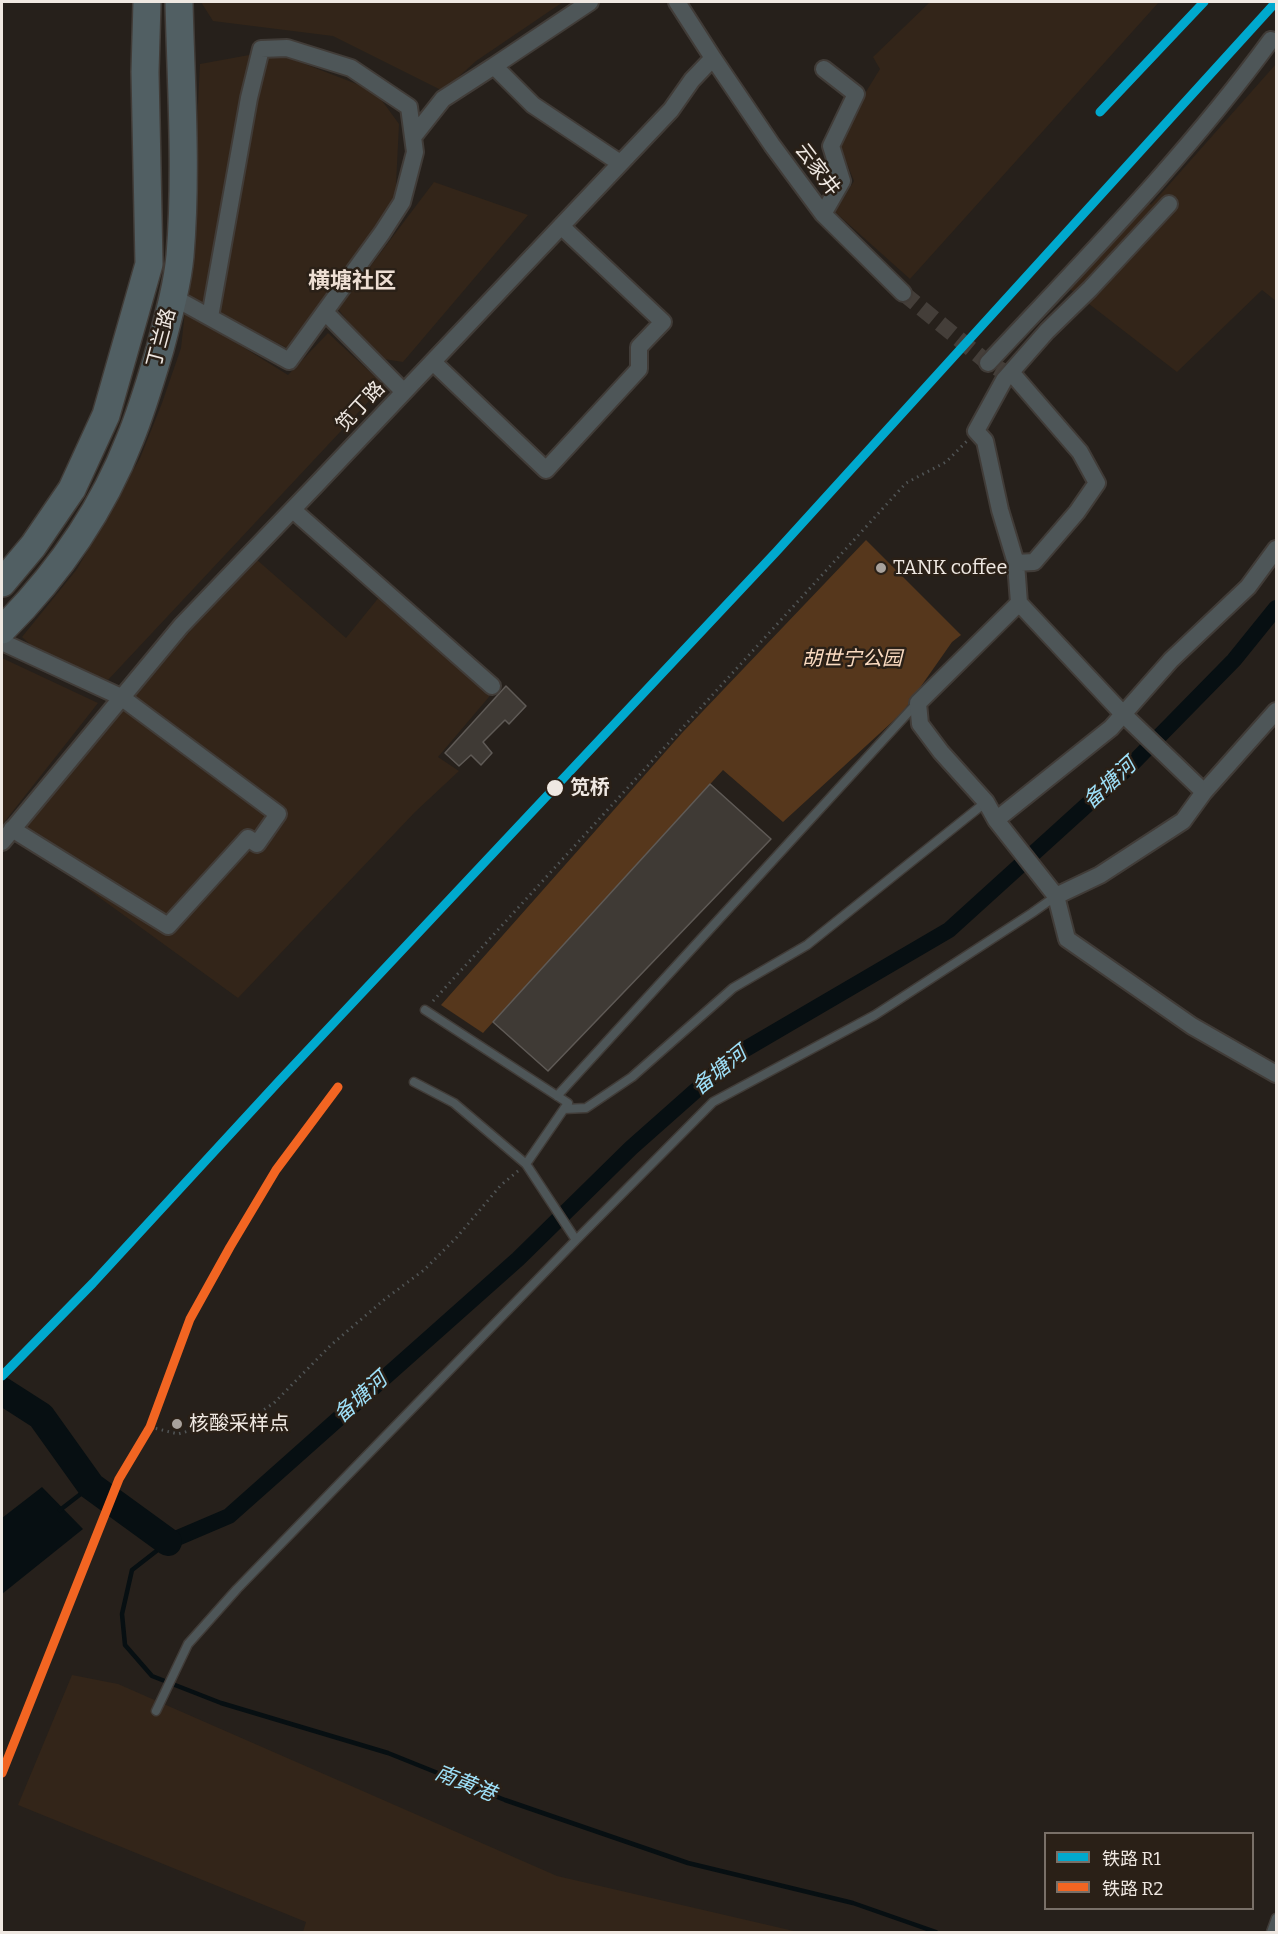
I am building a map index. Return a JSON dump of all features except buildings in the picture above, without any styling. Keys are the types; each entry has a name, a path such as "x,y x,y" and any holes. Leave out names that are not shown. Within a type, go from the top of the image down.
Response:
{"main road":[{"name":"丁兰路","path":"2,583 33,546 72,489 106,415 149,264 145,72 147,2"},
{"name":"丁兰路","path":"2,630 43,586 75,543 102,498 134,430 151,380 173,297 180,257 184,171 179,2"}],"street":[{"path":"413,137 443,99 590,2"},
{"path":"677,2 713,58"},
{"path":"988,363 1163,172 1242,80 1271,40"},
{"path":"173,297 288,361 382,233 402,202 415,152 409,106 351,68 286,48 261,49 249,98 210,317"},
{"name":"笕丁路","path":"7,835 181,626 620,164 670,110 692,80 713,58"},
{"name":"云家井","path":"713,58 822,214 903,293"},
{"path":"495,66 533,105 620,164"},
{"path":"822,214 842,181 831,146 856,94 824,69"},
{"path":"1169,204 1090,289 1047,331 1005,380 976,431 985,441 1000,510 1016,563 1019,603 1124,714 1203,792"},
{"path":"433,362 546,470 639,369 639,347 663,322 561,226"},
{"path":"325,312 404,392"},
{"path":"1016,378 1080,452 1097,483 1077,512 1034,562 1016,563"},
{"path":"293,510 492,686"},
{"path":"996,820 1111,728 1171,660 1248,587 1276,549"},
{"path":"1019,603 918,703 921,724 941,752 986,802 996,820 1053,893 1067,939 1192,1026 1276,1074"},
{"path":"2,642 121,697 278,814 257,843 248,838 168,926 7,835"},
{"path":"1053,893 1100,875 1183,821 1203,792 1276,711"}],"lane":[{"path":"557,1096 918,703"},
{"path":"564,1109 586,1108 632,1077 733,988 807,945 986,802"},
{"path":"156,1711 188,1644 237,1589 713,1102 875,1015 1032,913 1053,893"},
{"path":"425,1010 568,1103 526,1164"},
{"path":"414,1082 454,1103 526,1164 576,1240"},
{"path":"1271,1932 1276,1918"}],"path":[{"path":"425,1010 906,483 946,462 976,431"},
{"path":"150,1426 178,1434 203,1427 246,1422 273,1403 331,1345 385,1299 424,1270 457,1237 501,1185 526,1164"}],"shaded area":[{"path":"201,2 563,2 476,61 443,91 333,36 213,21"},
{"path":"930,2 1159,2 910,279 835,212 854,181 837,139 880,69 873,57"},
{"path":"271,51 375,91 399,124 395,205 289,349 188,297 200,64"},
{"path":"1276,64 1276,301 1262,290 1177,372 1062,283 1141,197 1151,205"},
{"path":"434,182 528,215 403,362 377,358 338,309"},
{"path":"185,311 288,375 328,333 384,385 108,680 39,653 22,637 77,569 140,458 181,348"},
{"path":"256,559 346,638 380,596 494,691 438,757 459,771 415,812 238,998 16,837 212,605"},
{"path":"2,658 98,703 2,825"},
{"path":"42,1487 83,1529 2,1594 2,1518"},
{"path":"72,1675 118,1684 557,1876 798,1932 303,1932 306,1922 18,1805"}],"green space":[{"name":"胡世宁公园","path":"866,540 961,635 952,642 903,712 783,822 723,770 483,1033 441,1005 682,733"}],"waterway":[{"name":"备塘河","path":"168,1542 229,1516 518,1259 631,1148 737,1054 949,930 1132,764 1234,660 1276,608"},
{"path":"2,1391 41,1416 91,1486 168,1542"},
{"path":"60,1510 91,1486"},
{"name":"南黄港","path":"168,1542 132,1570 122,1614 125,1645 152,1676 221,1703 388,1753 505,1800 688,1863 853,1903 936,1932"}],"tunnel":[{"path":"903,293 988,363 1016,378"}],"rail line":[{"name":"R1","path":"1100,112 1204,2"},
{"name":"R1","path":"2,1376 93,1283 280,1080 776,552 1276,2"},
{"name":"R2","path":"2,1773 119,1479 150,1427 190,1319 276,1170 338,1087"}],"place":[{"name":"TANK coffee","path":"881,568"},
{"name":"笕桥","path":"555,788"},
{"name":"核酸采样点","path":"177,1424"}],"district":[{"name":"横塘社区","path":"352,282"}]}
